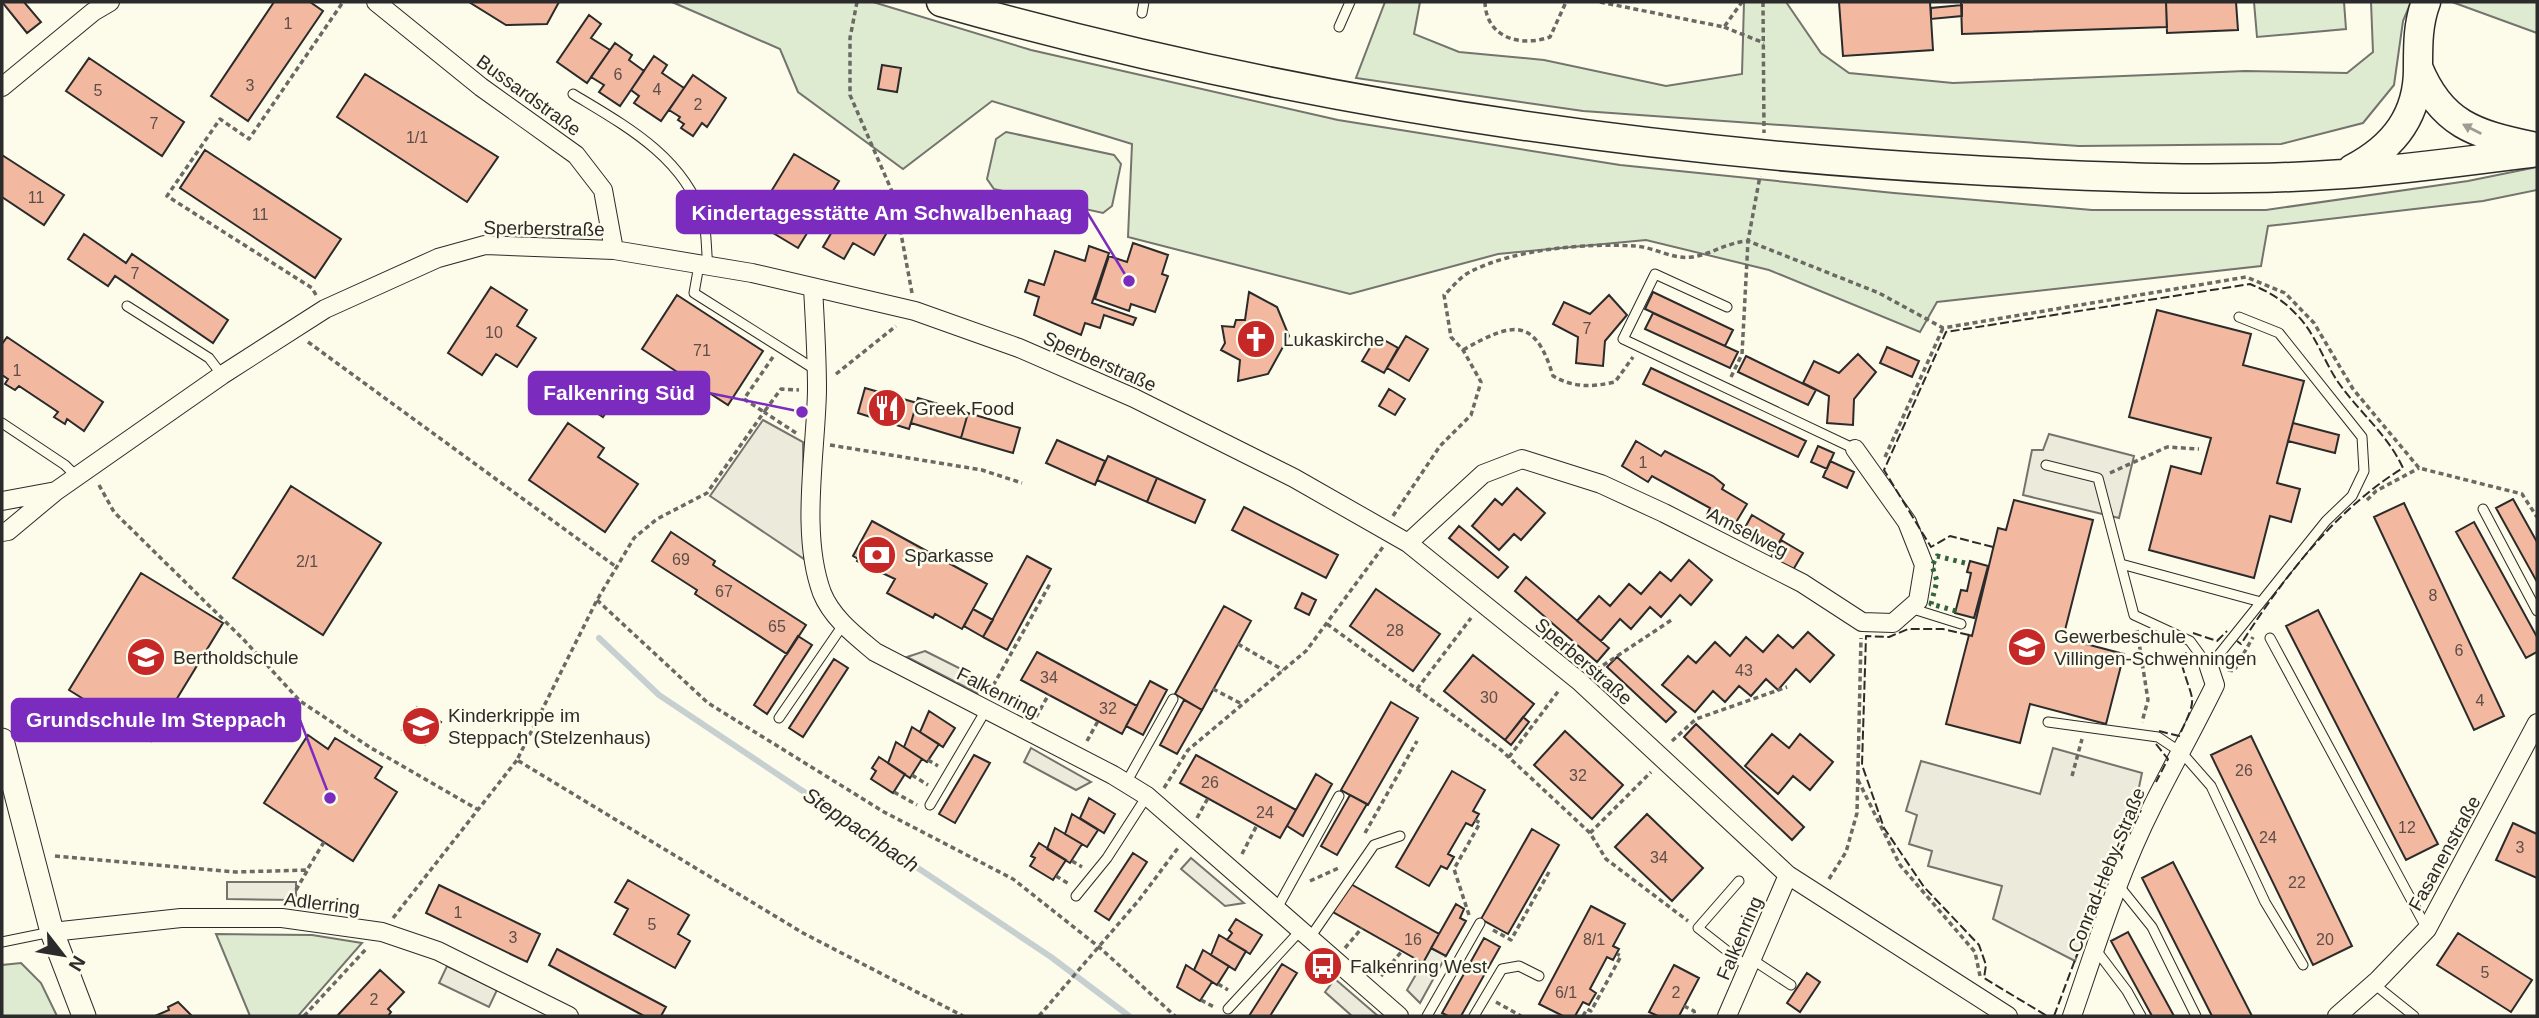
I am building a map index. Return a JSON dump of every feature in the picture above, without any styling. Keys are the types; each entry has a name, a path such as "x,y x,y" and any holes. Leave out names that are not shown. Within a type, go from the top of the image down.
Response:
{"main road":[{"path":"941,2 1174,60 1401,105 1611,137 1822,160 2034,173 2246,178 2342,174 2537,149"},
{"path":"2342,174 2373,158 2396,137 2412,110 2418,67 2419,26 2426,2"},
{"path":"2418,67 2434,99 2458,122 2487,136 2537,149"}],"street":[{"path":"2,87 93,12 110,2"},
{"name":"Bussardstraße","path":"376,2 481,87 576,155 603,190 614,250"},
{"name":"Sperberstraße","path":"2,532 222,375 325,309 438,258 485,245 614,250 703,265 915,311 1019,348 1133,398 1294,478 1408,543 1575,678 1788,875 1975,992 2008,1016"},
{"name":"Falkenring","path":"813,288 817,390 810,436 812,529 822,595 843,625 876,652 1126,783 1151,799 1399,1016"},
{"path":"1855,449 1907,522 1924,565 1918,601 1893,623 1862,622"},
{"name":"Amselweg","path":"1408,543 1483,474 1522,458 1601,484 1664,513 1802,583 1862,622"},
{"name":"Sperberstraße","path":"2,501 56,491"},
{"name":"Conrad-Heby-Straße","path":"2071,1016 2152,805 2182,752 2214,685 2208,667"},
{"name":"Fasanenstraße","path":"2337,1016 2374,984 2427,929 2537,723"},
{"path":"2,740 52,932 84,1016"},
{"name":"Falkenring","path":"1727,1016 1788,875"},
{"name":"Adlerring","path":"52,932 181,918 282,918 382,932 439,951 569,1016"}],"lane":[{"path":"1142,13 1144,2"},
{"path":"1339,27 1350,2"},
{"path":"573,94 635,132 670,162 696,199 704,221 703,265 694,293 816,370"},
{"path":"1727,307 1655,274 1623,339 1725,390 1855,449"},
{"path":"127,306 209,358 222,375"},
{"path":"2046,465 2098,478 2134,615 2190,641 2208,667 2326,521 2352,496 2364,471 2362,437 2279,333 2239,317"},
{"path":"2,423 65,465 78,477"},
{"path":"2483,509 2537,611"},
{"path":"2121,564 2261,602"},
{"path":"1910,608 1961,624"},
{"path":"779,718 843,625"},
{"path":"2270,638 2427,929"},
{"path":"1126,783 1173,699"},
{"path":"930,805 983,708"},
{"path":"2048,722 2158,737 2182,752 2211,786 2266,902 2303,965"},
{"path":"1276,910 1339,796"},
{"path":"1076,896 1151,799"},
{"path":"1228,1009 1304,935 1374,845 1400,836"},
{"path":"1739,881 1698,929 1751,964 1791,985"},
{"path":"2119,886 2152,927 2196,1016"},
{"path":"1427,1016 1480,923"},
{"path":"2,942 52,932"},
{"path":"2095,948 2127,991 2141,1016"},
{"path":"1474,1016 1502,969 1519,966 1539,976"},
{"path":"2374,984 2414,1016"}],"path":[{"path":"325,309 312,288 167,196 220,119 249,139 342,2"},
{"path":"817,390 915,311 894,196 850,95 850,38 857,2"},
{"path":"1485,2 1491,22 1503,36 1519,43 1550,37 1566,2"},
{"path":"1600,2 1724,27 1764,43"},
{"path":"1724,27 1742,2"},
{"path":"1763,2 1764,138"},
{"path":"1725,390 1742,354 1748,241 1760,174"},
{"path":"1384,530 1440,446 1471,415 1481,382 1463,350 1451,337 1444,295 1466,275 1490,263 1547,249 1623,246 1693,257 1732,242 1748,241 1878,293 1943,328 2246,276 2285,293 2314,323 2353,389 2418,468 2522,494 2537,517"},
{"path":"1875,477 1943,328"},
{"path":"1463,350 1490,335 1519,329 1533,334 1545,350 1553,376 1568,385 1596,386 1615,382 1640,347"},
{"path":"292,330 615,566"},
{"path":"773,356 744,399 799,435 982,470 1022,483"},
{"path":"304,1016 382,932 517,760 597,600 634,538 657,519 707,493 780,389"},
{"path":"2098,478 2167,447 2199,449"},
{"path":"2359,509 2376,491 2418,468"},
{"path":"99,485 114,512 244,640 300,701 371,748 477,808"},
{"path":"1151,799 1188,750 1306,651 1372,565"},
{"path":"983,708 1051,582"},
{"path":"1040,590 1045,593"},
{"path":"597,600 708,703 884,812 1013,879 1099,947 1175,1016"},
{"path":"1417,689 1482,603"},
{"path":"2134,615 2148,700 2138,734"},
{"path":"1508,757 1575,678 1673,619"},
{"path":"1819,895 1846,852 1857,813 1862,622"},
{"path":"1327,624 1508,757 1590,833 1606,859 1698,929"},
{"path":"1016,633 1021,636"},
{"path":"2208,667 2234,671 2254,636"},
{"path":"1238,645 1283,670"},
{"path":"1590,833 1696,719 1787,687"},
{"path":"1213,689 1243,704"},
{"path":"1028,731 1049,694"},
{"path":"2072,776 2085,727"},
{"path":"1360,842 1418,741"},
{"path":"517,760 803,933 963,1016"},
{"path":"1858,778 1900,865 1975,952 1981,974 1975,992"},
{"path":"894,792 921,807 930,805"},
{"path":"1475,820 1480,823 1453,865 1469,917 1511,940 1518,921 1542,879 1549,872"},
{"path":"1233,871 1257,825"},
{"path":"1039,1016 1099,947 1189,833"},
{"path":"296,890 324,842"},
{"path":"53,856 236,872 307,870"},
{"path":"1285,892 1347,864"},
{"path":"1369,991 1402,951"},
{"path":"1583,1016 1587,1009 1591,1011 1621,956 1617,954"},
{"path":"1486,997 1521,1016"},
{"path":"1684,1006 1694,1011 1695,1016"}],"green space":[{"path":"672,2 873,2 1031,50 1338,120 1620,165 1894,193 2092,210 2266,210 2468,181 2537,167 2537,190 2483,201 2268,226 2261,266 1937,302 1920,332 1769,270 1646,240 1498,254 1350,294 1128,237 1132,144 992,101 903,169 798,92 780,49"},
{"path":"1385,2 1420,2 1414,34 1459,52 1544,60 1666,86 1742,74 1744,2 1786,2 1821,53 1849,73 1953,83 2245,71 2347,73 2373,52 2371,2 2411,2 2403,21 2394,85 2363,123 2281,144 2079,146 1583,111 1356,78"},
{"path":"2254,2 2344,2 2346,29 2257,37"},
{"path":"2452,2 2537,2 2537,33"},
{"path":"1006,132 1114,155 1121,164 1112,206 1103,213 994,189 987,179 996,139"},
{"path":"216,934 312,935 362,943 298,1016 250,1016"},
{"path":"21,963 41,983 57,1016 2,1016 2,965"}],"shaded area":[{"path":"763,420 803,442 804,559 710,496"},
{"path":"2049,434 2134,456 2119,518 2023,495 2032,450 2043,450"},
{"path":"925,651 969,673 977,693 907,657"},
{"path":"1031,748 1091,782 1076,790 1024,762"},
{"path":"2053,748 2142,773 2129,835 2102,888 2075,961 1993,919 2002,886 1928,866 1932,851 1909,844 1917,815 1906,811 1921,761 2040,794"},
{"path":"1191,858 1244,903 1225,906 1181,869"},
{"path":"227,882 296,882 296,900 227,899"},
{"path":"1431,948 1446,956 1420,1003 1407,990"},
{"path":"447,966 497,990 489,1007 439,983"},
{"path":"1335,979 1378,1016 1352,1016 1325,992"}],"building":[{"path":"2,2 24,2 41,22 27,33"},
{"path":"274,2 310,2 323,11 248,121 211,96"},
{"path":"469,2 559,2 547,24 506,25"},
{"path":"1839,2 1930,2 1933,50 1843,56"},
{"path":"1961,2 2166,2 2167,27 1962,34"},
{"path":"2166,2 2236,2 2238,30 2167,33"},
{"path":"1962,5 1962,16 1931,19 1931,8"},
{"path":"589,15 601,24 591,38 610,50 587,83 557,62"},
{"path":"615,43 632,55 629,60 644,71 620,106 599,92 604,85 591,77"},
{"path":"654,56 667,65 662,73 684,88 661,121 634,103 639,96 631,90"},
{"path":"89,58 184,122 162,156 66,91"},
{"path":"882,65 901,68 897,92 878,89"},
{"path":"365,74 498,157 467,202 337,117"},
{"path":"693,75 726,98 707,127 702,123 693,136 681,128 684,124 678,120 680,117 669,110"},
{"path":"205,150 341,239 315,278 180,188"},
{"path":"794,154 839,181 798,248 753,221"},
{"path":"2,155 64,195 44,225 2,197"},
{"path":"853,196 894,220 874,255 853,243 844,259 823,247"},
{"path":"84,234 126,263 132,254 228,320 213,343 115,276 108,286 68,259"},
{"path":"1133,243 1168,255 1162,274 1168,276 1155,312 1131,304 1129,311 1095,299 1109,256 1127,262"},
{"path":"1089,246 1109,253 1092,303 1136,318 1133,325 1104,315 1100,328 1085,323 1081,335 1034,315 1039,297 1025,292 1029,280 1044,285 1055,251 1085,261"},
{"path":"491,287 527,310 517,326 536,338 517,367 496,354 482,375 448,353"},
{"name":"Lukaskirche","path":"1249,292 1277,307 1289,336 1268,374 1238,381 1240,360 1221,350 1225,343 1222,326 1234,327 1236,320 1245,320"},
{"path":"1653,292 1733,330 1725,346 1645,309"},
{"path":"677,295 763,351 728,405 642,349"},
{"path":"1609,295 1627,315 1605,341 1603,366 1576,363 1578,337 1553,324 1564,302 1590,314"},
{"path":"2157,310 2251,334 2243,365 2304,381 2277,483 2300,489 2291,522 2270,516 2254,578 2149,550 2171,466 2201,474 2211,438 2129,417"},
{"path":"1653,313 1738,352 1730,368 1645,329"},
{"path":"1377,336 1398,348 1384,373 1362,361"},
{"path":"1406,336 1428,349 1409,381 1387,368"},
{"path":"7,337 103,402 84,431 67,419 65,424 54,417 58,412 19,386 15,390 5,384 8,379 2,375 2,344"},
{"path":"1887,347 1919,361 1912,377 1880,363"},
{"path":"1858,354 1876,372 1854,399 1853,425 1827,423 1829,396 1803,383 1814,361 1839,373"},
{"path":"1746,356 1816,390 1808,405 1738,372"},
{"path":"1651,368 1806,441 1798,457 1643,384"},
{"path":"606,376 622,387 603,417 586,406"},
{"name":"Greek Food","path":"865,388 917,403 909,429 858,413"},
{"path":"1389,389 1405,399 1395,415 1379,406"},
{"path":"918,398 968,413 961,438 911,423"},
{"path":"968,413 1020,428 1013,453 961,438"},
{"path":"568,423 604,448 598,457 638,484 605,532 529,480"},
{"path":"2293,423 2339,435 2335,453 2288,441"},
{"path":"1057,440 1105,461 1095,485 1046,463"},
{"path":"1636,441 1661,456 1665,451 1713,476 1724,485 1722,489 1747,504 1732,529 1707,515 1710,508 1652,476 1648,482 1622,466"},
{"path":"1818,446 1834,453 1827,469 1811,462"},
{"path":"1108,456 1157,478 1147,502 1097,480"},
{"path":"1830,461 1854,472 1847,488 1823,477"},
{"path":"1157,478 1205,500 1195,523 1147,502"},
{"path":"291,486 381,543 323,635 233,578"},
{"path":"1517,488 1545,513 1521,540 1514,534 1499,550 1472,526 1495,499 1502,505"},
{"path":"2513,499 2537,542 2537,582 2496,508"},
{"path":"2014,500 2093,520 2063,638 2124,654 2106,724 2030,704 2020,743 1946,724 1969,635 1972,636 1998,528 2006,530"},
{"path":"2404,503 2504,716 2474,730 2374,517"},
{"path":"1244,507 1338,555 1326,578 1232,530"},
{"path":"1752,515 1784,534 1775,549 1743,531"},
{"path":"872,521 987,584 962,629 935,614 933,618 887,593 895,579 857,561 853,556"},
{"path":"2474,522 2537,637 2537,652 2526,658 2456,532"},
{"path":"1459,526 1508,567 1498,578 1449,538"},
{"path":"671,532 715,561 713,565 806,625 787,654 695,594 697,590 652,561"},
{"path":"1781,540 1803,553 1793,570 1771,557"},
{"path":"1027,556 1051,569 1007,650 983,637"},
{"path":"1689,560 1712,580 1691,605 1680,595 1661,617 1650,607 1631,629 1620,619 1601,641 1577,621 1599,596 1610,606 1629,584 1641,594 1660,572 1671,581"},
{"path":"1970,561 1988,566 1974,618 1955,613 1961,590 1967,591 1971,573 1967,572"},
{"name":"Bertholdschule","path":"141,573 223,623 151,741 69,690"},
{"path":"1526,577 1609,648 1597,662 1515,591"},
{"path":"1376,589 1440,634 1413,671 1350,626"},
{"path":"1302,593 1316,600 1309,615 1295,608"},
{"path":"1224,606 1251,621 1202,710 1175,694"},
{"path":"973,609 993,620 983,637 964,626"},
{"path":"2318,610 2438,844 2406,860 2286,626"},
{"path":"1808,632 1834,655 1810,682 1796,669 1778,690 1766,679 1751,696 1739,686 1725,702 1713,691 1695,712 1662,685 1688,656 1696,663 1715,642 1730,656 1746,637 1763,652 1778,635 1793,648"},
{"path":"798,636 812,645 767,714 754,705"},
{"path":"1037,652 1137,706 1122,734 1021,680"},
{"path":"1473,655 1534,704 1505,740 1444,691"},
{"path":"1617,657 1676,712 1666,722 1607,667"},
{"path":"834,659 848,668 803,737 789,728"},
{"path":"1150,681 1167,690 1143,735 1126,726"},
{"path":"1184,700 1202,710 1177,754 1160,745"},
{"path":"1391,702 1418,718 1368,805 1341,790"},
{"name":"Kinderkrippe im Steppach (Stelzenhaus)","path":"417,707 441,722 425,745 402,730"},
{"path":"929,711 955,728 943,747 920,732"},
{"path":"1523,717 1529,722 1511,745 1505,740"},
{"path":"1696,724 1804,827 1792,840 1684,737"},
{"path":"912,727 939,744 927,762 904,747"},
{"path":"1565,731 1623,785 1592,819 1534,765"},
{"path":"1772,734 1789,748 1800,734 1833,762 1810,790 1793,776 1778,794 1745,766"},
{"path":"308,735 328,749 335,738 382,767 375,778 397,792 353,861 264,803"},
{"path":"2251,736 2352,946 2313,965 2211,755"},
{"path":"896,742 922,759 910,778 888,763"},
{"path":"974,755 990,763 955,823 939,814"},
{"path":"1196,755 1296,810 1280,838 1180,783"},
{"path":"879,757 905,774 893,793 871,779 876,771 872,768"},
{"path":"1452,771 1485,790 1473,811 1479,814 1472,826 1466,823 1448,854 1454,857 1447,869 1441,866 1429,886 1396,867"},
{"path":"1316,774 1332,784 1303,836 1287,826"},
{"path":"1350,795 1367,804 1337,855 1321,846"},
{"path":"1089,798 1115,814 1104,833 1080,818"},
{"path":"1072,814 1098,830 1087,847 1065,834"},
{"path":"1647,814 1703,868 1672,901 1615,847"},
{"path":"2513,823 2537,834 2537,878 2496,860"},
{"path":"1055,828 1082,844 1070,863 1047,849"},
{"path":"1532,829 1559,845 1508,934 1481,919"},
{"path":"1039,843 1066,860 1053,880 1030,866 1035,858 1031,856"},
{"path":"1133,853 1147,862 1109,920 1095,911"},
{"path":"2173,862 2252,1016 2212,1016 2142,878"},
{"path":"628,880 689,915 678,934 690,941 675,968 614,934 628,909 615,902"},
{"path":"1349,883 1439,934 1423,963 1333,912"},
{"path":"439,885 540,934 527,962 426,913"},
{"path":"1456,904 1464,909 1460,918 1466,921 1446,956 1431,948"},
{"path":"1591,906 1625,924 1613,946 1619,949 1613,960 1607,957 1590,989 1596,993 1589,1005 1583,1002 1575,1016 1563,1016 1539,1004"},
{"path":"1236,919 1262,935 1250,954 1227,940 1232,933 1229,930"},
{"path":"2128,932 2174,1016 2152,1016 2111,941"},
{"path":"2458,933 2532,980 2511,1012 2437,965"},
{"path":"1219,935 1246,951 1235,970 1211,955"},
{"path":"1484,938 1500,947 1461,1016 1442,1013"},
{"path":"557,949 666,1007 661,1016 644,1016 549,965"},
{"path":"1203,950 1229,966 1217,985 1194,970"},
{"path":"1282,964 1297,973 1270,1016 1249,1016"},
{"path":"1186,965 1212,982 1200,1001 1177,987"},
{"path":"1674,965 1699,978 1679,1016 1658,1016 1649,1012"},
{"path":"380,970 404,992 388,1009 391,1012 388,1016 337,1016"},
{"path":"1807,973 1820,982 1800,1012 1787,1003"},
{"path":"178,1002 192,1016 155,1016 169,1010 168,1007"}],"waterway":[{"name":"Steppachbach","path":"599,638 659,695 1051,957 1129,1016"}],"hedge":[{"path":"1956,611 1931,604 1937,581 1932,566 1937,556 1969,564"}],"fence":[{"path":"1993,547 1950,536 1931,547 1884,470 1946,332 2250,284 2280,300 2302,321 2338,382 2381,434 2403,468 2333,524 2293,570 2241,644 2237,641"},
{"path":"1969,635 1943,629 1908,629 1889,637 1866,636 1862,765 1884,828 1924,887 1979,945 1986,965 1984,978 2047,1016"},
{"path":"2193,633 2217,641 2227,631"},
{"path":"2159,731 2179,736 2192,706 2182,665 2187,650"},
{"path":"2156,744 2168,759 2156,782"},
{"path":"2129,835 2141,810"},
{"path":"2108,877 2122,846"},
{"path":"2054,1016 2102,888"}],"place":[{"name":"Kindertagesstätte Am Schwalbenhaag","path":"1129,281"},
{"name":"Lukaskirche","path":"1256,339"},
{"name":"Greek Food","path":"887,408"},
{"name":"Falkenring Süd","path":"802,412"},
{"name":"Sparkasse","path":"877,555"},
{"name":"Gewerbeschule Villingen-Schwenningen","path":"2027,647"},
{"name":"Bertholdschule","path":"146,657"},
{"name":"Kinderkrippe im Steppach (Stelzenhaus)","path":"421,726"},
{"name":"Grundschule Im Steppach","path":"330,798"},
{"name":"Falkenring West","path":"1323,966"}]}
